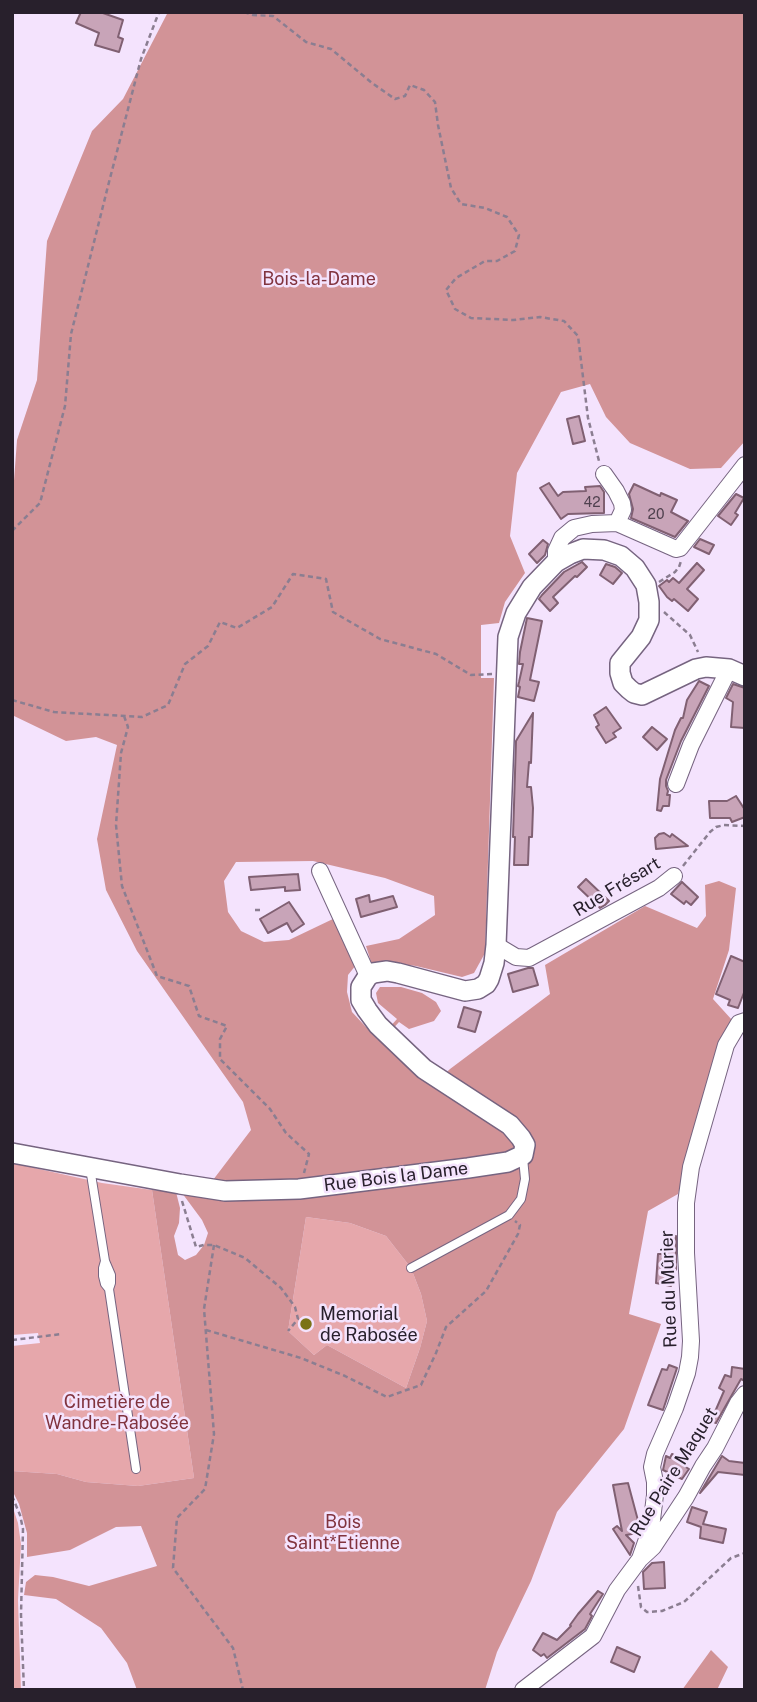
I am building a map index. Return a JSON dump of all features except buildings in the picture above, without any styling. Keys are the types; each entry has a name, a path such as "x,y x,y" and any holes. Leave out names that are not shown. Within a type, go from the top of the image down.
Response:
{"street":[{"path":"556,562 556,551 562,538 574,528 592,524 617,523 676,549 680,548 745,465"},
{"path":"604,474 622,503 617,523"},
{"path":"523,1155 526,1145 510,1125 424,1069 378,1025 361,1000 362,986 368,976 387,971 464,991 478,989 489,979 494,963 495,945 508,636 516,613 532,587 556,562 570,554 583,550 604,550 621,556 635,568 648,594 649,620 641,637 620,663 623,683 634,693 642,695 696,669 706,667 737,673 691,745 676,784"},
{"path":"320,871 368,976"},
{"name":"Rue Frésart","path":"495,945 516,957 529,958 659,888 674,876"},
{"name":"Rue du Mûrier","path":"640,1559 651,1528 655,1495 652,1467 655,1454 675,1408 690,1357 685,1203 691,1167 726,1045 739,1023 745,1021"},
{"name":"Rue Bois la Dame","path":"12,1153 225,1191 299,1189 508,1162 523,1155"},
{"name":"Rue Paire Maquet","path":"523,1690 593,1636 617,1590 640,1559 653,1547 686,1497 745,1394"}],"lane":[{"path":"411,1268 509,1215 520,1199 525,1179 523,1155"},
{"path":"90,1168 106,1261 103,1276 109,1289 136,1469"}],"path":[{"path":"12,531 40,503 65,406 71,334 141,59 159,12"},
{"path":"174,12 180,12"},
{"path":"244,12 273,16 306,42 331,49 395,99 405,96 410,85 424,90 435,102 451,188 461,204 485,208 507,217 519,235 515,251 497,261 485,261 456,278 446,290 456,309 471,318 513,320 540,317 564,321 578,336 589,418 604,474"},
{"path":"680,548 683,552 679,567 648,594 690,635 706,667"},
{"path":"12,700 54,712 142,717 168,705 185,664 208,646 219,622 237,628 272,607 293,574 326,579 333,612 380,639 436,654 471,675 494,674 506,679"},
{"path":"124,716 128,727 121,753 116,825 122,886 157,976 189,986 198,1016 227,1026 220,1038 220,1059 270,1109 286,1133 309,1154 299,1189"},
{"name":"Rue Frésart","path":"674,876 716,827 745,826"},
{"path":"180,1184 179,1193 196,1247 214,1245 245,1258 281,1288 295,1307 298,1319 288,1331"},
{"path":"206,1330 301,1359 345,1376 387,1397 421,1385 446,1328 486,1291 518,1234 520,1225 509,1215"},
{"path":"214,1245 204,1309 214,1434 205,1489 177,1518 173,1568 233,1648 243,1690"},
{"path":"12,1340 62,1334"},
{"path":"12,1496 20,1515 23,1538 21,1615 24,1690"},
{"path":"640,1559 637,1578 641,1607 647,1612 662,1611 684,1602 731,1558 745,1553"}],"green space":[{"path":"168,12 745,12 745,441 721,468 690,469 630,443 606,417 590,384 561,392 517,473 510,536 525,573 505,602 499,623 481,625 481,678 494,678 485,953 474,973 462,977 416,966 371,962 366,946 399,939 435,915 434,896 385,878 313,861 236,862 224,881 228,912 241,931 264,942 289,940 335,918 356,965 348,975 347,992 352,1012 378,1040 397,1019 378,1003 376,993 380,987 401,987 422,993 436,1002 441,1011 434,1021 409,1029 399,1022 381,1042 433,1085 450,1069 550,994 545,965 645,906 697,928 706,916 705,885 719,881 736,888 729,950 713,999 732,1020 718,1043 678,1194 648,1211 629,1314 661,1324 624,1429 557,1512 531,1581 497,1652 485,1690 137,1690 127,1663 101,1628 56,1599 24,1595 26,1582 35,1575 89,1586 157,1566 141,1526 116,1527 70,1550 27,1557 27,1533 12,1490 12,1471 57,1474 86,1482 138,1486 194,1478 152,1190 176,1192 180,1208 179,1223 174,1236 178,1255 185,1260 196,1255 204,1245 208,1233 182,1193 213,1180 251,1130 243,1102 137,951 106,890 97,839 117,745 96,737 66,741 12,715 12,508 17,440 37,380 47,241 92,131 123,99","holes":["306,1217 350,1223 386,1236 411,1268 421,1294 427,1321 406,1388 327,1345 314,1355 288,1331"]},
{"name":"Cimetière de Wandre-Rabosée","path":"12,1163 102,1183 152,1190 194,1478 138,1486 86,1482 57,1474 12,1471 12,1346 40,1343 38,1333 12,1335"},
{"path":"306,1217 350,1223 386,1236 411,1268 427,1321 406,1388 327,1345 314,1355 288,1331"},
{"path":"12,1505 21,1544 18,1600 21,1690 12,1690"},
{"path":"711,1650 728,1667 717,1690 682,1690"}],"place":[{"name":"Memorial de Rabosée","path":"306,1324"}],"park label":[{"name":"Bois-la-Dame","path":"319,279"},
{"name":"Bois Saint*Etienne","path":"343,1532"}]}
